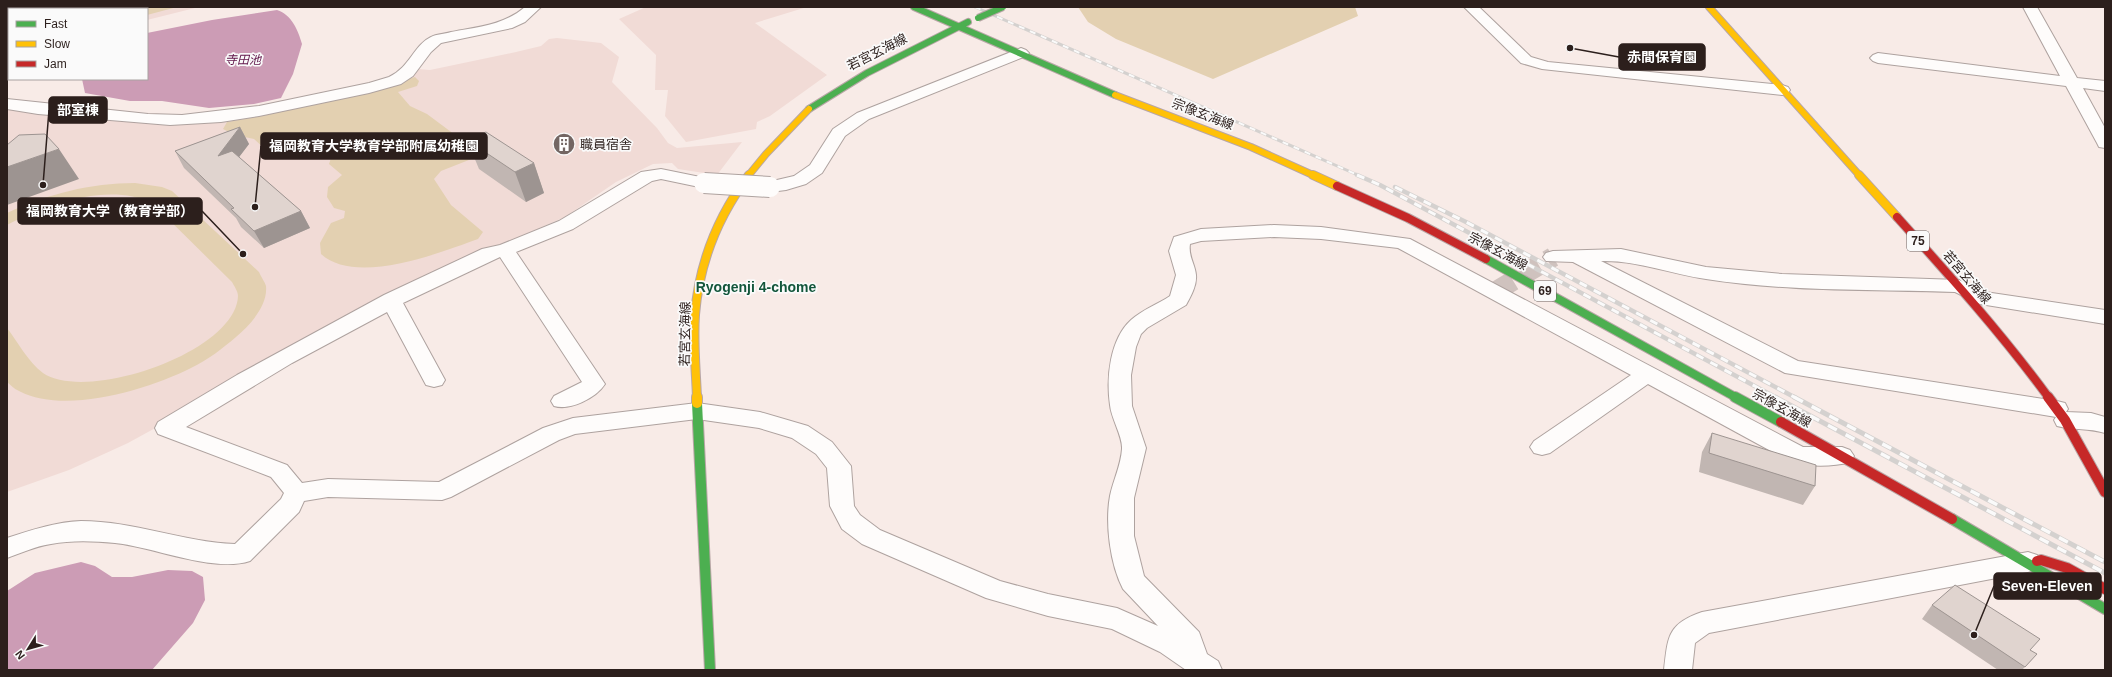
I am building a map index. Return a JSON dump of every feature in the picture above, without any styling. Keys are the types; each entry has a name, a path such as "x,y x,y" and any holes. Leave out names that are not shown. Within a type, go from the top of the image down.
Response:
{"main road":[{"name":"宗像玄海線","path":"914,7 1118,96 1251,147 1408,218 1493,263 1842,456 2028,562 2105,609"},
{"name":"若宮玄海線","path":"710,670 697,411 695,315 703,270 715,233 731,199 754,166 808,109 844,84 882,63 959,26 1004,7"},
{"name":"若宮玄海線","path":"1709,7 1959,286 2020,359 2061,415 2105,492"},
{"path":"2028,562 2041,560 2067,568 2105,589"}],"street":[{"path":"7,104 31,109 91,112 154,120 181,120 254,112 396,79 411,70 426,46 436,40 507,25 520,19 534,7"},
{"path":"1471,7 1526,60 1547,66 1782,90"},
{"path":"2030,7 2105,142"},
{"path":"296,493 287,479 279,471 166,428 223,391 391,300 490,253 505,250 566,225 647,176 661,174 704,183 770,187 786,185 800,180 816,169 839,133 863,116 1021,53"},
{"path":"1878,58 2105,86"},
{"path":"1201,665 1189,640 1132,581 1121,536 1122,498 1134,448 1121,406 1120,375 1125,347 1132,331 1140,323 1179,300 1184,288 1186,275 1179,251 1181,241 1190,237 1239,232 1274,231 1321,233 1403,243 1799,456 1842,456"},
{"path":"505,250 594,384 583,392 562,401"},
{"path":"1553,257 1621,255 1706,273 1782,280 1959,286 1980,298 2105,317"},
{"path":"1575,256 1793,368 2105,424"},
{"path":"391,300 434,380"},
{"path":"1542,448 1647,374"},
{"path":"296,493 328,488 442,491 551,434 573,426 697,411 760,420 800,432 824,448 839,466 842,506 851,522 871,537 994,590 1048,604 1118,619 1170,644 1201,665"},
{"path":"7,548 49,534 81,530 116,533 212,554 241,554 290,505 296,493"},
{"path":"1678,670 1682,637 1702,623 2028,562"}],"shaded area":[{"path":"7,7 199,7 148,20 148,8 8,8 7,49"},
{"path":"177,7 148,15 148,8 126,8"},
{"path":"646,7 807,7 755,23 827,75 770,116 757,122 756,129 686,142 665,116 668,90 655,90 656,55 619,19"},
{"path":"1078,7 1355,7 1358,16 1213,79 1116,39 1088,22"},
{"path":"557,38 601,43 619,57 612,82 657,128 668,143 677,148 742,142 717,175 678,169 672,163 653,164 616,182 565,217 447,268 128,443 69,470 7,492 7,109 22,112 170,125 373,89 418,69 430,70 516,52 541,46 549,39"},
{"path":"415,77 419,81 417,86 398,92 410,106 427,114 474,149 479,156 441,171 434,179 451,205 483,232 478,239 442,252 398,264 376,267 355,267 336,263 321,254 320,243 331,223 344,218 345,211 334,208 327,197 328,187 342,175 329,164 333,152 350,146 347,139 332,140 314,149 299,154 285,150 265,149 254,139 235,135 223,129 227,122 262,116 360,94"},
{"path":"135,183 162,187 172,191 259,272 266,286 266,293 261,308 247,327 215,354 191,368 152,384 106,397 82,400 59,401 38,398 17,390 7,382 7,328 28,358 43,373 64,381 92,382 124,377 156,367 187,353 213,336 231,317 238,296 237,290 232,282 152,203 135,197 117,195 98,195 78,198 40,210 7,225 7,213 38,200 86,187"}],"water":[{"name":"寺田池","path":"277,10 287,15 299,33 302,44 293,74 281,98 254,104 209,108 162,101 130,101 85,93 82,80 148,80 148,33 212,20"},
{"path":"81,562 95,566 112,577 132,577 168,570 192,571 203,577 205,600 193,623 152,670 7,670 7,591 35,573"}],"building":[{"path":"240,127 218,156 232,151 301,211 254,231 231,209 234,208 175,151"},
{"path":"486,132 534,163 515,172 467,140"},
{"path":"45,134 59,149 7,167 7,145 19,135"},
{"path":"1712,433 1816,465 1815,486 1709,453"},
{"path":"1955,585 2040,639 2030,650 2037,654 2025,667 1932,605"}],"tunnel":[{"path":"1496,291 1553,257"}],"railway":[{"path":"975,7 1360,176"},
{"path":"1357,175 1380,185 1777,398"},
{"path":"1395,187 1466,222 1796,398"},
{"path":"1775,397 2105,573"},
{"path":"1794,397 2105,562"}],"traffic: fast":[{"path":"914,7 1115,95"},
{"path":"978,18 1003,7"},
{"path":"809,109 847,84 867,73 968,22"},
{"path":"1486,259 1781,422"},
{"path":"697,403 710,670"},
{"path":"1952,519 2105,609"}],"traffic: slow":[{"path":"1709,7 1897,217"},
{"path":"1115,95 1251,147 1337,186"},
{"path":"697,403 694,326 699,283 707,254 718,226 731,201 766,154 809,109"}],"traffic: jam":[{"path":"1337,186 1408,218 1486,259"},
{"path":"1897,217 1959,286 2020,359 2065,420 2105,492"},
{"path":"1781,422 1952,519"},
{"path":"2037,561 2041,560 2067,568 2105,589"}],"place":[{"name":"赤間保育園","path":"1570,48"},
{"name":"職員宿舎","path":"564,144"},
{"name":"部室棟","path":"43,185"},
{"name":"福岡教育大学教育学部附属幼稚園","path":"255,207"},
{"name":"福岡教育大学（教育学部）","path":"243,254"},
{"name":"Seven-Eleven","path":"1974,635"}],"district":[{"name":"Ryogenji 4-chome","path":"756,287"}]}
